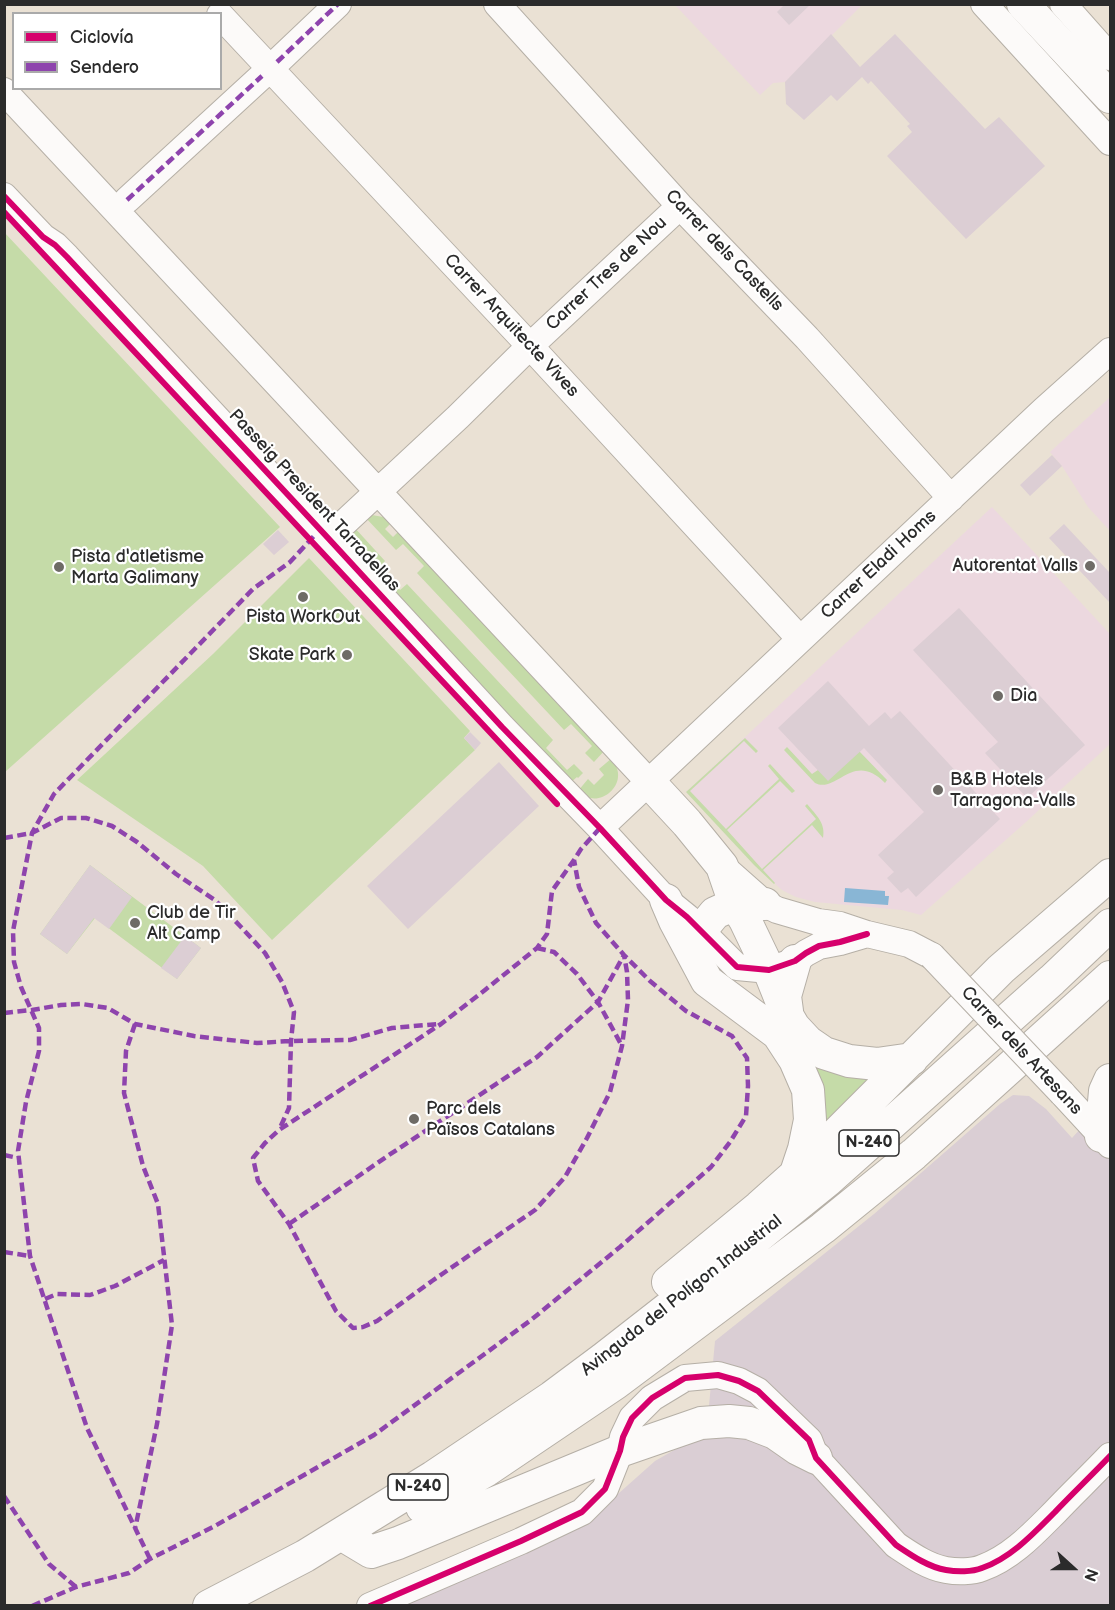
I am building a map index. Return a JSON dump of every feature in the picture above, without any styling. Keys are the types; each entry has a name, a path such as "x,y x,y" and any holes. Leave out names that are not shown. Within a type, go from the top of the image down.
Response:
{"main road":[{"path":"1023,4 1110,98"},
{"path":"648,782 687,823 750,904"},
{"path":"1083,898 1086,880 1110,854"},
{"path":"616,1349 617,1325 796,1174 1001,969 1110,875"},
{"path":"666,900 707,981 778,1034 795,1060 808,1090 810,1120 796,1174"},
{"path":"699,965 698,947 701,930 715,913 750,904"},
{"path":"750,904 745,920 782,965 787,1015 794,1028 808,1042 824,1053 849,1061 877,1064 912,1059"},
{"name":"Avinguda del Polígon Industrial","path":"209,1605 305,1556 433,1477 552,1397 616,1349 828,1180 1052,980 1110,925"},
{"path":"378,1511 402,1520 487,1470 616,1383 823,1228 914,1154 1110,977"},
{"path":"1106,1140 1105,1090 1110,1080"},
{"path":"341,1534 371,1552 620,1450 701,1423 729,1421 749,1423 775,1433 816,1458"}],"street":[{"path":"127,200 338,4"},
{"name":"Carrer dels Castells","path":"497,4 680,206 807,338 951,498"},
{"path":"984,4 1110,142"},
{"path":"1063,4 1110,57"},
{"name":"Carrer Arquitecte Vives","path":"222,16 800,639"},
{"path":"4,91 648,782"},
{"name":"Passeig President Tarradellas","path":"4,196 43,237 55,245 502,727 666,900 687,916 737,967 782,965"},
{"name":"Carrer Tres de Nou","path":"377,491 680,206"},
{"name":"Carrer Eladi Homs","path":"600,828 1110,351"},
{"name":"Passeig President Tarradellas","path":"328,537 377,491"},
{"path":"750,904 818,922 840,925 867,934"},
{"path":"782,965 819,946 867,934"},
{"name":"Carrer dels Artesans","path":"867,934 909,944 932,956 1106,1140"},
{"path":"370,1605 521,1541 582,1512 605,1489 632,1418 652,1398 685,1378 718,1375 739,1381 759,1391 809,1440 816,1458 896,1545 911,1556 953,1571 982,1569 1001,1559 1030,1537 1110,1456"}],"shaded area":[{"path":"675,5 862,5 785,82 773,83 760,95"},
{"path":"1110,397 1110,531 1088,507 1062,466 1050,452"},
{"path":"992,507 1110,634 1110,744 921,915 902,910 815,902 782,890 754,865 686,792"},
{"path":"1013,1095 1029,1096 1046,1109 1072,1138 1110,1096 1110,1605 403,1606 531,1551 571,1530 600,1510 655,1461 683,1445 706,1438 715,1341 874,1214"}],"green space":[{"path":"4,232 280,527 5,772 4,772"},
{"path":"372,515 383,517 391,523 385,529 393,537 399,531 605,750 594,762 585,753 592,746 571,724 564,730 417,573 424,566 403,544 396,550 365,517"},
{"path":"354,527 385,561 379,568 400,590 407,584 553,740 546,748 567,770 574,764 583,773 578,778 570,783 366,563 372,556 364,548 358,554 352,541"},
{"path":"309,558 470,731 464,738 475,750 272,940 203,866 77,780 213,654"},
{"path":"745,738 758,751 756,753 744,741 690,791 726,829 779,779 768,766 770,764 795,791 792,793 780,781 727,830 762,869 816,819 805,806 807,804 822,824 823,838 812,825 763,870 774,884 686,792"},
{"path":"787,747 812,774 859,751 887,780 885,783 874,774 855,771 831,783 823,785 815,783 784,750"},
{"path":"612,758 618,774 615,786 608,794 595,798 587,797 578,791 588,779 594,785 604,775 599,769"},
{"name":"Club de Tir Alt Camp","path":"90,865 201,948 177,979 95,918 67,954 40,934"},
{"path":"810,1056 873,1074 819,1138"}],"water":[{"path":"845,888 885,891 885,896 889,896 888,905 844,902"}],"building":[{"path":"785,4 811,4 789,25 777,12"},
{"path":"831,34 860,67 895,34 985,129 999,117 1045,166 966,239 887,156 912,132 907,126 910,124 871,81 868,84 862,77 837,101 831,95 804,120 786,104 785,82"},
{"path":"1052,455 1062,466 1030,496 1020,485"},
{"name":"Autorentat Valls","path":"1064,524 1110,573 1110,603 1049,538"},
{"path":"278,530 289,542 274,555 263,544"},
{"name":"Dia","path":"959,608 1085,745 1027,798 985,753 998,742 913,650"},
{"name":"B&B Hotels Tarragona-Valls","path":"828,681 869,726 885,712 891,719 900,711 1000,819 916,897 908,888 901,893 887,878 894,872 878,855 924,812 864,748 828,781 778,728"},
{"path":"470,732 481,743 475,750 464,738"},
{"path":"499,762 539,806 408,929 367,886"},
{"path":"90,865 132,897 109,929 94,918 67,954 40,934"},
{"path":"185,936 201,948 177,979 161,968"}],"marked path":[{"path":"277,62 338,4"},
{"path":"127,200 262,76"},
{"path":"150,1559 87,1428 30,1256 18,1151 26,1102 39,1051 39,1028 21,987 14,962 13,931 32,833 54,794 253,589 290,562 314,536"},
{"path":"4,838 32,833 61,818 86,818 112,826 215,900 241,927 265,953 282,982 294,1012 289,1108 279,1130"},
{"path":"600,828 581,849 552,891 547,934 537,948 441,1024 279,1130 253,1158 258,1181 289,1224 336,1311 353,1328 363,1327 377,1321 535,1210 565,1177 610,1092 622,1046 628,1000 624,955"},
{"path":"32,1606 76,1587 129,1573 150,1559 213,1527 374,1435 531,1320 620,1247 711,1167 730,1142 746,1116 747,1058 732,1036 686,1011 650,981 596,923 579,887 574,860"},
{"path":"537,948 554,952 577,974 598,1002 622,1046"},
{"path":"289,1224 537,1057 598,1002 624,955"},
{"path":"4,1013 82,1004 108,1008 135,1024 194,1036 257,1043 350,1040 392,1028 438,1024"},
{"path":"135,1024 126,1051 124,1093 143,1166 158,1204 172,1325 157,1424 135,1529"},
{"path":"4,1155 18,1158"},
{"path":"4,1252 30,1256"},
{"path":"45,1299 57,1294 90,1295 115,1286 164,1260"},
{"path":"4,1496 49,1564 76,1587"}],"cycle path":[{"path":"4,196 43,237 67,257 502,727 666,900 687,917 737,967 769,970 795,961 819,946 867,934"},
{"path":"4,212 557,804"},
{"path":"370,1606 582,1512 605,1489 632,1418 652,1398 685,1378 718,1375 739,1381 758,1391 809,1440 816,1458 896,1545 914,1557 946,1570 978,1569 1003,1558 1039,1528 1110,1456"}],"place":[{"name":"Autorentat Valls","path":"1090,566"},
{"name":"Pista d'atletisme Marta Galimany","path":"59,567"},
{"name":"Pista WorkOut","path":"303,597"},
{"name":"Skate Park","path":"347,655"},
{"name":"Dia","path":"998,696"},
{"name":"B&B Hotels Tarragona-Valls","path":"938,790"},
{"name":"Club de Tir Alt Camp","path":"135,923"},
{"name":"Parc dels Països Catalans","path":"414,1119"}]}
